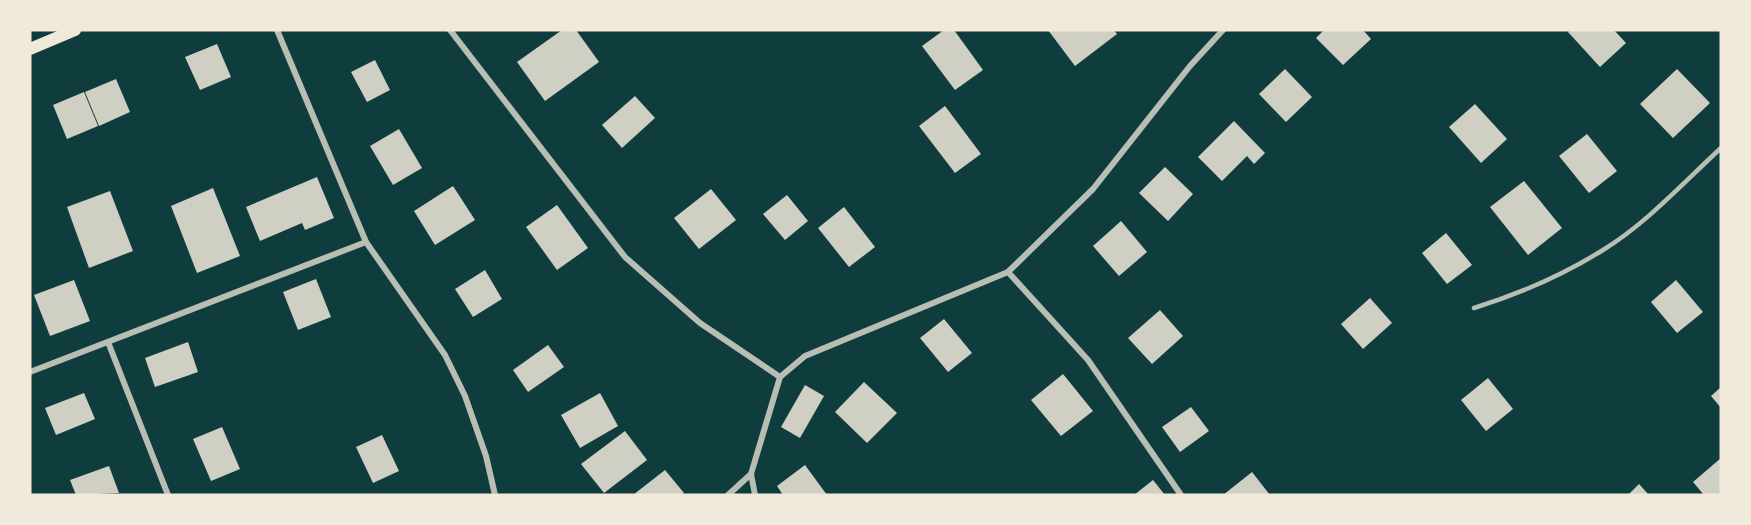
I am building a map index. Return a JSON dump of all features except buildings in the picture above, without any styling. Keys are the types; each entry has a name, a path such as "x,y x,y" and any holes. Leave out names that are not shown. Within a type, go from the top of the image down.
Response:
{"main road":[{"path":"30,49 75,30"}],"street":[{"path":"277,30 366,242 445,355 465,396 486,456 495,495"},
{"path":"450,30 625,257 700,323 780,377"},
{"path":"755,495 751,474 780,377 805,356 1008,272 1093,189 1190,66 1223,30"},
{"path":"30,372 366,242"},
{"path":"1008,272 1088,360 1181,495"},
{"path":"108,342 168,495"},
{"path":"728,495 751,474"}],"lane":[{"path":"1474,308 1529,289 1604,249 1644,219 1721,148"}]}
